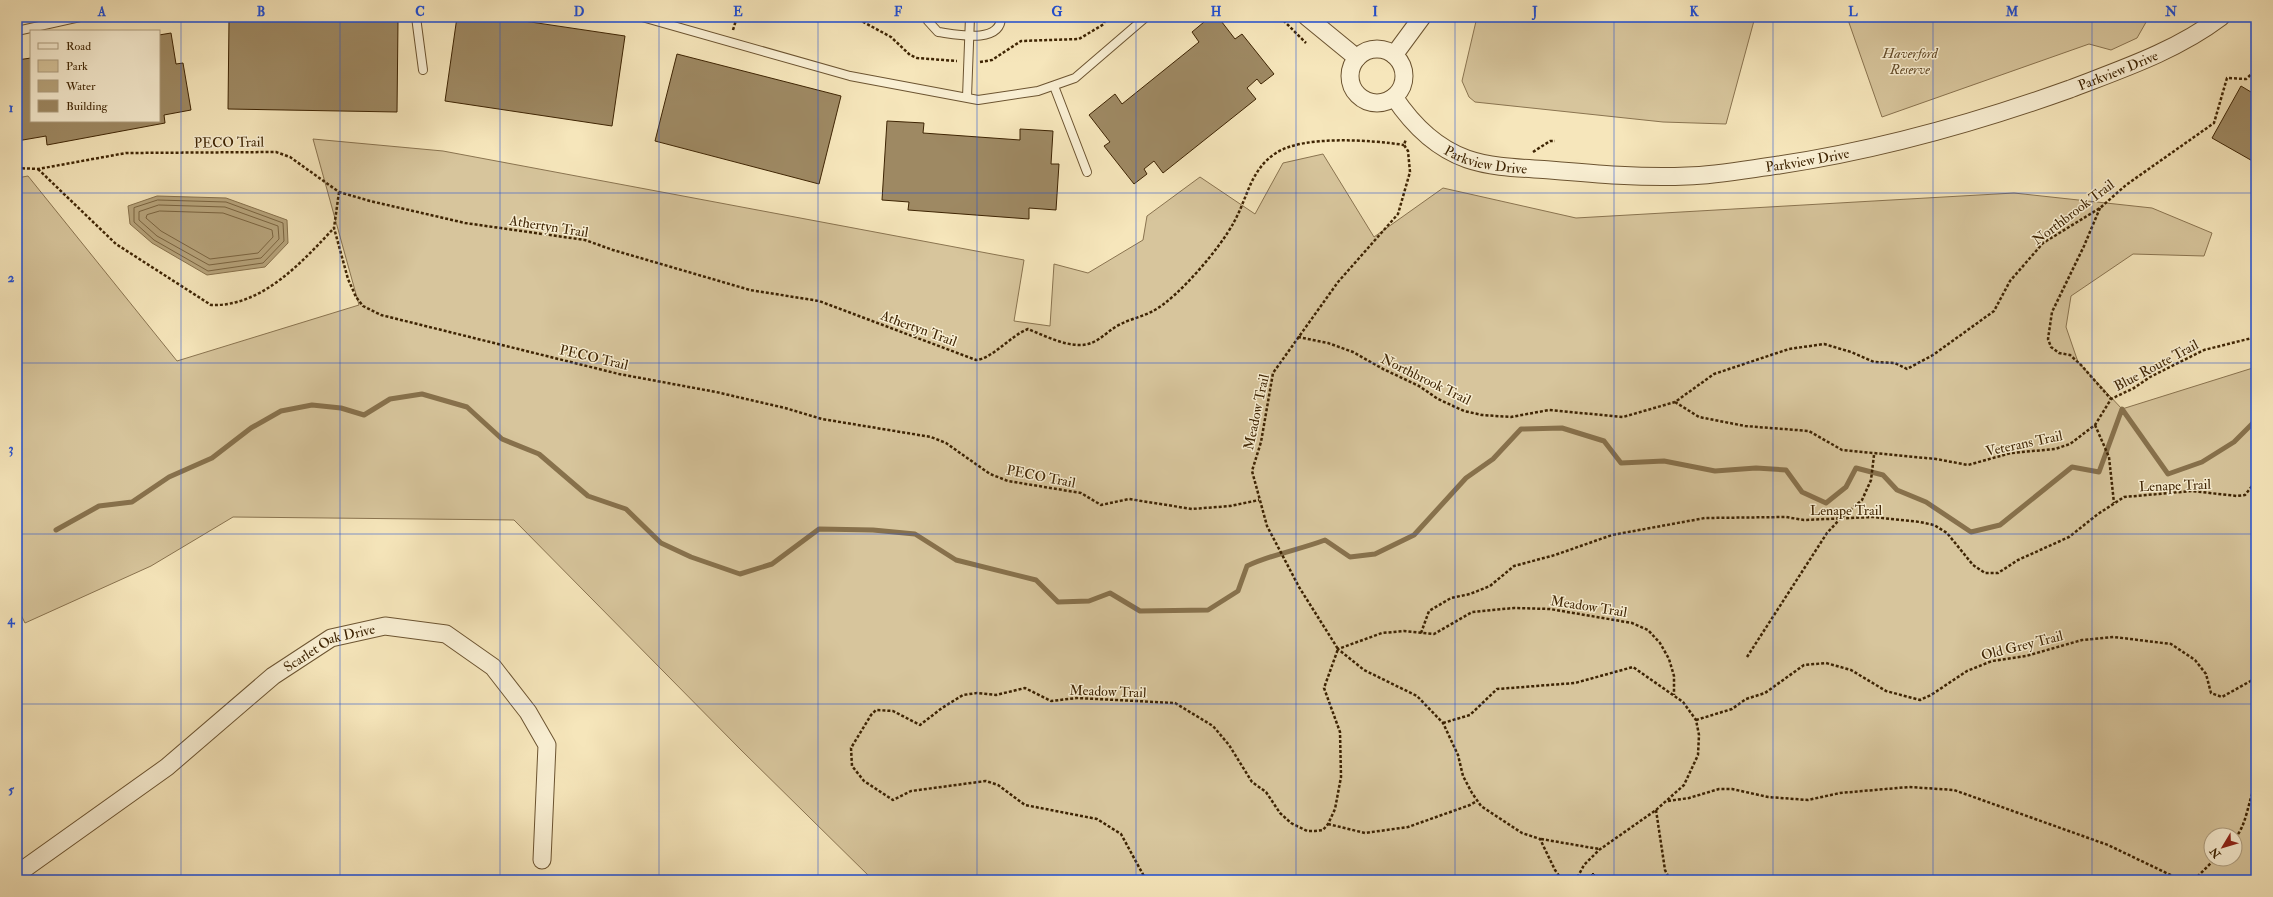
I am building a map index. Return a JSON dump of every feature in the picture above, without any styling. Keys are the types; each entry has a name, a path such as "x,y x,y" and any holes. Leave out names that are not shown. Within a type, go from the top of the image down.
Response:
{"street":[{"path":"1306,17 1357,58"},
{"path":"1394,55 1422,17"},
{"name":"Parkview Drive","path":"1394,97 1406,114 1431,138 1454,153 1475,161 1563,171 1657,177 1722,173 1858,152 2018,108 2118,71 2160,53 2189,38 2221,17"},
{"path":"1378,49 1394,55 1402,64 1404,73 1402,87 1394,97 1378,103 1368,101 1360,96 1351,81 1351,72 1357,58 1369,50 1378,49"},
{"name":"Scarlet Oak Drive","path":"17,874 166,767 274,676 331,638 385,626 446,634 493,667 528,712 547,746 542,860"}],"lane":[{"path":"17,31 80,17"},
{"path":"416,17 423,70"},
{"path":"642,17 850,76 978,100 1038,91 1075,78 1146,17"},
{"path":"927,17 928,21 938,32 970,36 984,36 994,32 1001,21 1001,17"},
{"path":"967,98 970,17"},
{"path":"1054,86 1087,172"}],"path":[{"path":"745,17 752,17"},
{"path":"854,17 891,37 910,55 917,58 960,61"},
{"path":"980,62 992,60 1021,41 1079,39 1104,24 1105,17"},
{"path":"1280,17 1306,43"},
{"name":"Northbrook Trail","path":"1298,337 1328,343 1354,352 1383,370 1419,386 1438,399 1464,411 1482,416 1511,417 1549,410 1623,417 1676,402 1714,374 1789,349 1824,344 1851,352 1874,362 1895,363 1907,369 1933,355 1994,312 2010,281 2043,243 2100,208 2126,185 2207,129 2214,123 2227,78 2246,79 2256,70"},
{"path":"1404,145 1408,133"},
{"name":"Athertyn Trail","path":"340,192 370,201 465,223 585,240 613,250 750,290 819,301 976,360 984,359 1016,334 1028,329 1064,343 1081,345 1094,343 1116,327 1135,317 1152,312 1172,298 1210,255 1234,222 1255,173 1274,153 1285,147 1334,140 1404,145"},
{"path":"1530,154 1550,141 1555,142"},
{"name":"Meadow Trail","path":"1404,145 1408,151 1410,172 1398,214 1338,282 1273,373 1261,442 1252,470 1259,500 1267,526 1286,558 1299,587 1338,649 1364,670 1417,696 1442,723 1458,755 1463,776 1477,801 1491,814 1522,833 1540,839 1599,850"},
{"name":"PECO Trail","path":"17,168 38,169 126,153 276,152 290,157 340,192 334,228 346,272 356,297 363,306 381,315 619,374 716,392 777,406 822,419 931,437 946,443 979,468 1002,479 1081,493 1101,506 1129,499 1192,510 1230,506 1259,500"},
{"path":"38,169 116,244 211,305 227,306 266,290 301,262 334,228"},
{"path":"2100,208 2084,246 2052,312 2048,339 2051,347 2058,353 2070,355 2081,365 2111,399"},
{"name":"Blue Route Trail","path":"2111,399 2134,388 2150,377 2204,350 2256,336"},
{"name":"Veterans Trail","path":"1676,402 1699,417 1745,426 1809,431 1842,450 1936,459 1968,465 2010,453 2055,449 2070,444 2095,425 2111,399"},
{"path":"2095,425 2110,465 2113,480 2114,504"},
{"path":"1747,657 1819,544 1840,519 1862,500 1871,480 1874,454"},
{"name":"Lenape Trail","path":"1421,633 1429,611 1451,598 1470,594 1490,586 1514,566 1555,555 1612,536 1704,518 1738,516 1786,517 1804,520 1873,517 1920,522 1934,525 1947,533 1973,565 1985,573 1998,573 2018,560 2069,537 2124,497 2192,491 2237,496 2245,494 2256,481"},
{"name":"Meadow Trail","path":"1338,649 1382,633 1434,634 1472,612 1514,608 1550,608 1632,623 1648,630 1660,643 1668,659 1674,676 1674,695"},
{"name":"Old Grey Trail","path":"1696,720 1732,709 1746,699 1764,693 1804,665 1826,663 1851,670 1886,691 1920,700 1931,695 1967,671 1992,661 2026,656 2082,640 2114,637 2171,644 2195,660 2206,674 2211,693 2222,697 2256,678"},
{"path":"1338,649 1324,688 1340,732 1341,777 1335,809 1328,824 1365,833 1408,827 1470,805 1477,801"},
{"path":"1442,723 1470,716 1497,690 1575,683 1633,667 1683,702 1696,720 1699,735 1698,755 1684,785 1668,801 1599,850 1584,865 1576,880"},
{"name":"Meadow Trail","path":"1146,880 1121,834 1098,819 1025,805 998,785 986,782 911,791 893,800 878,792 864,781 852,766 851,748 871,715 880,709 893,711 920,725 942,708 963,695 977,693 996,696 1025,688 1051,701 1077,698 1175,703 1213,726 1229,745 1252,782 1266,792 1280,813 1291,823 1307,831 1323,830 1328,824"},
{"path":"2241,827 2248,801 2256,784"},
{"path":"1668,801 1689,798 1719,789 1732,789 1768,797 1808,800 1840,793 1909,787 1954,790 2108,846 2181,880"},
{"path":"1656,810 1664,870 1670,880"},
{"path":"1540,839 1555,870 1562,880"},
{"path":"2194,880 2207,867"}],"green space":[{"path":"1477,17 1755,17 1726,124 1663,122 1475,102 1469,97 1462,81"},
{"name":"Haverford Reserve","path":"1847,17 2149,17 2137,38 2111,50 2089,44 1882,117"},
{"path":"313,139 443,151 1024,260 1014,321 1050,326 1054,264 1088,273 1143,240 1147,216 1200,177 1255,214 1283,163 1323,154 1374,237 1443,188 1576,218 2014,193 2152,208 2212,233 2204,256 2133,254 2071,296 2066,327 2078,362 2122,409 2256,367 2256,880 873,880 741,750 514,520 233,517 151,566 25,623 17,607 17,178 28,176 177,361 359,305"}],"water":[{"path":"157,196 226,198 287,220 288,243 265,267 207,275 152,243 130,224 128,206"}],"building":[{"path":"457,17 497,17 625,36 612,126 445,101"},
{"path":"1210,17 1218,17 1235,39 1242,34 1274,74 1261,84 1257,79 1247,88 1256,99 1163,173 1154,161 1144,169 1147,174 1134,184 1104,146 1110,142 1089,115 1115,94 1122,104 1199,42 1192,32"},
{"path":"229,19 398,21 397,112 228,109"},
{"path":"171,33 176,64 183,63 191,110 164,115 165,123 47,145 46,136 17,141 17,60 30,58 30,122 160,122 160,35"},
{"path":"677,54 841,96 819,184 655,141"},
{"path":"2241,86 2256,95 2256,163 2212,138"},
{"path":"887,121 924,123 923,133 1020,140 1020,129 1053,131 1051,164 1059,164 1056,210 1029,208 1029,219 908,210 909,202 882,200"},
{"path":"1593,873 1596,876 1589,880 1588,878"}],"waterway":[{"path":"56,530 99,506 132,502 169,477 212,458 251,428 281,411 312,405 341,408 364,415 390,399 422,394 467,407 502,439 539,454 588,496 626,509 661,543 691,557 740,574 772,564 819,529 873,530 915,534 956,560 1036,580 1058,602 1089,601 1110,593 1140,611 1208,610 1238,591 1247,566 1266,558 1325,540 1350,557 1375,554 1414,535 1466,478 1493,459 1521,429 1562,428 1604,441 1621,463 1664,461 1715,471 1756,468 1786,470 1802,492 1826,503 1846,487 1856,468 1883,475 1897,490 1926,502 1971,532 2000,525 2072,467 2099,472 2122,409 2168,474 2202,462 2234,442 2256,420"}]}
